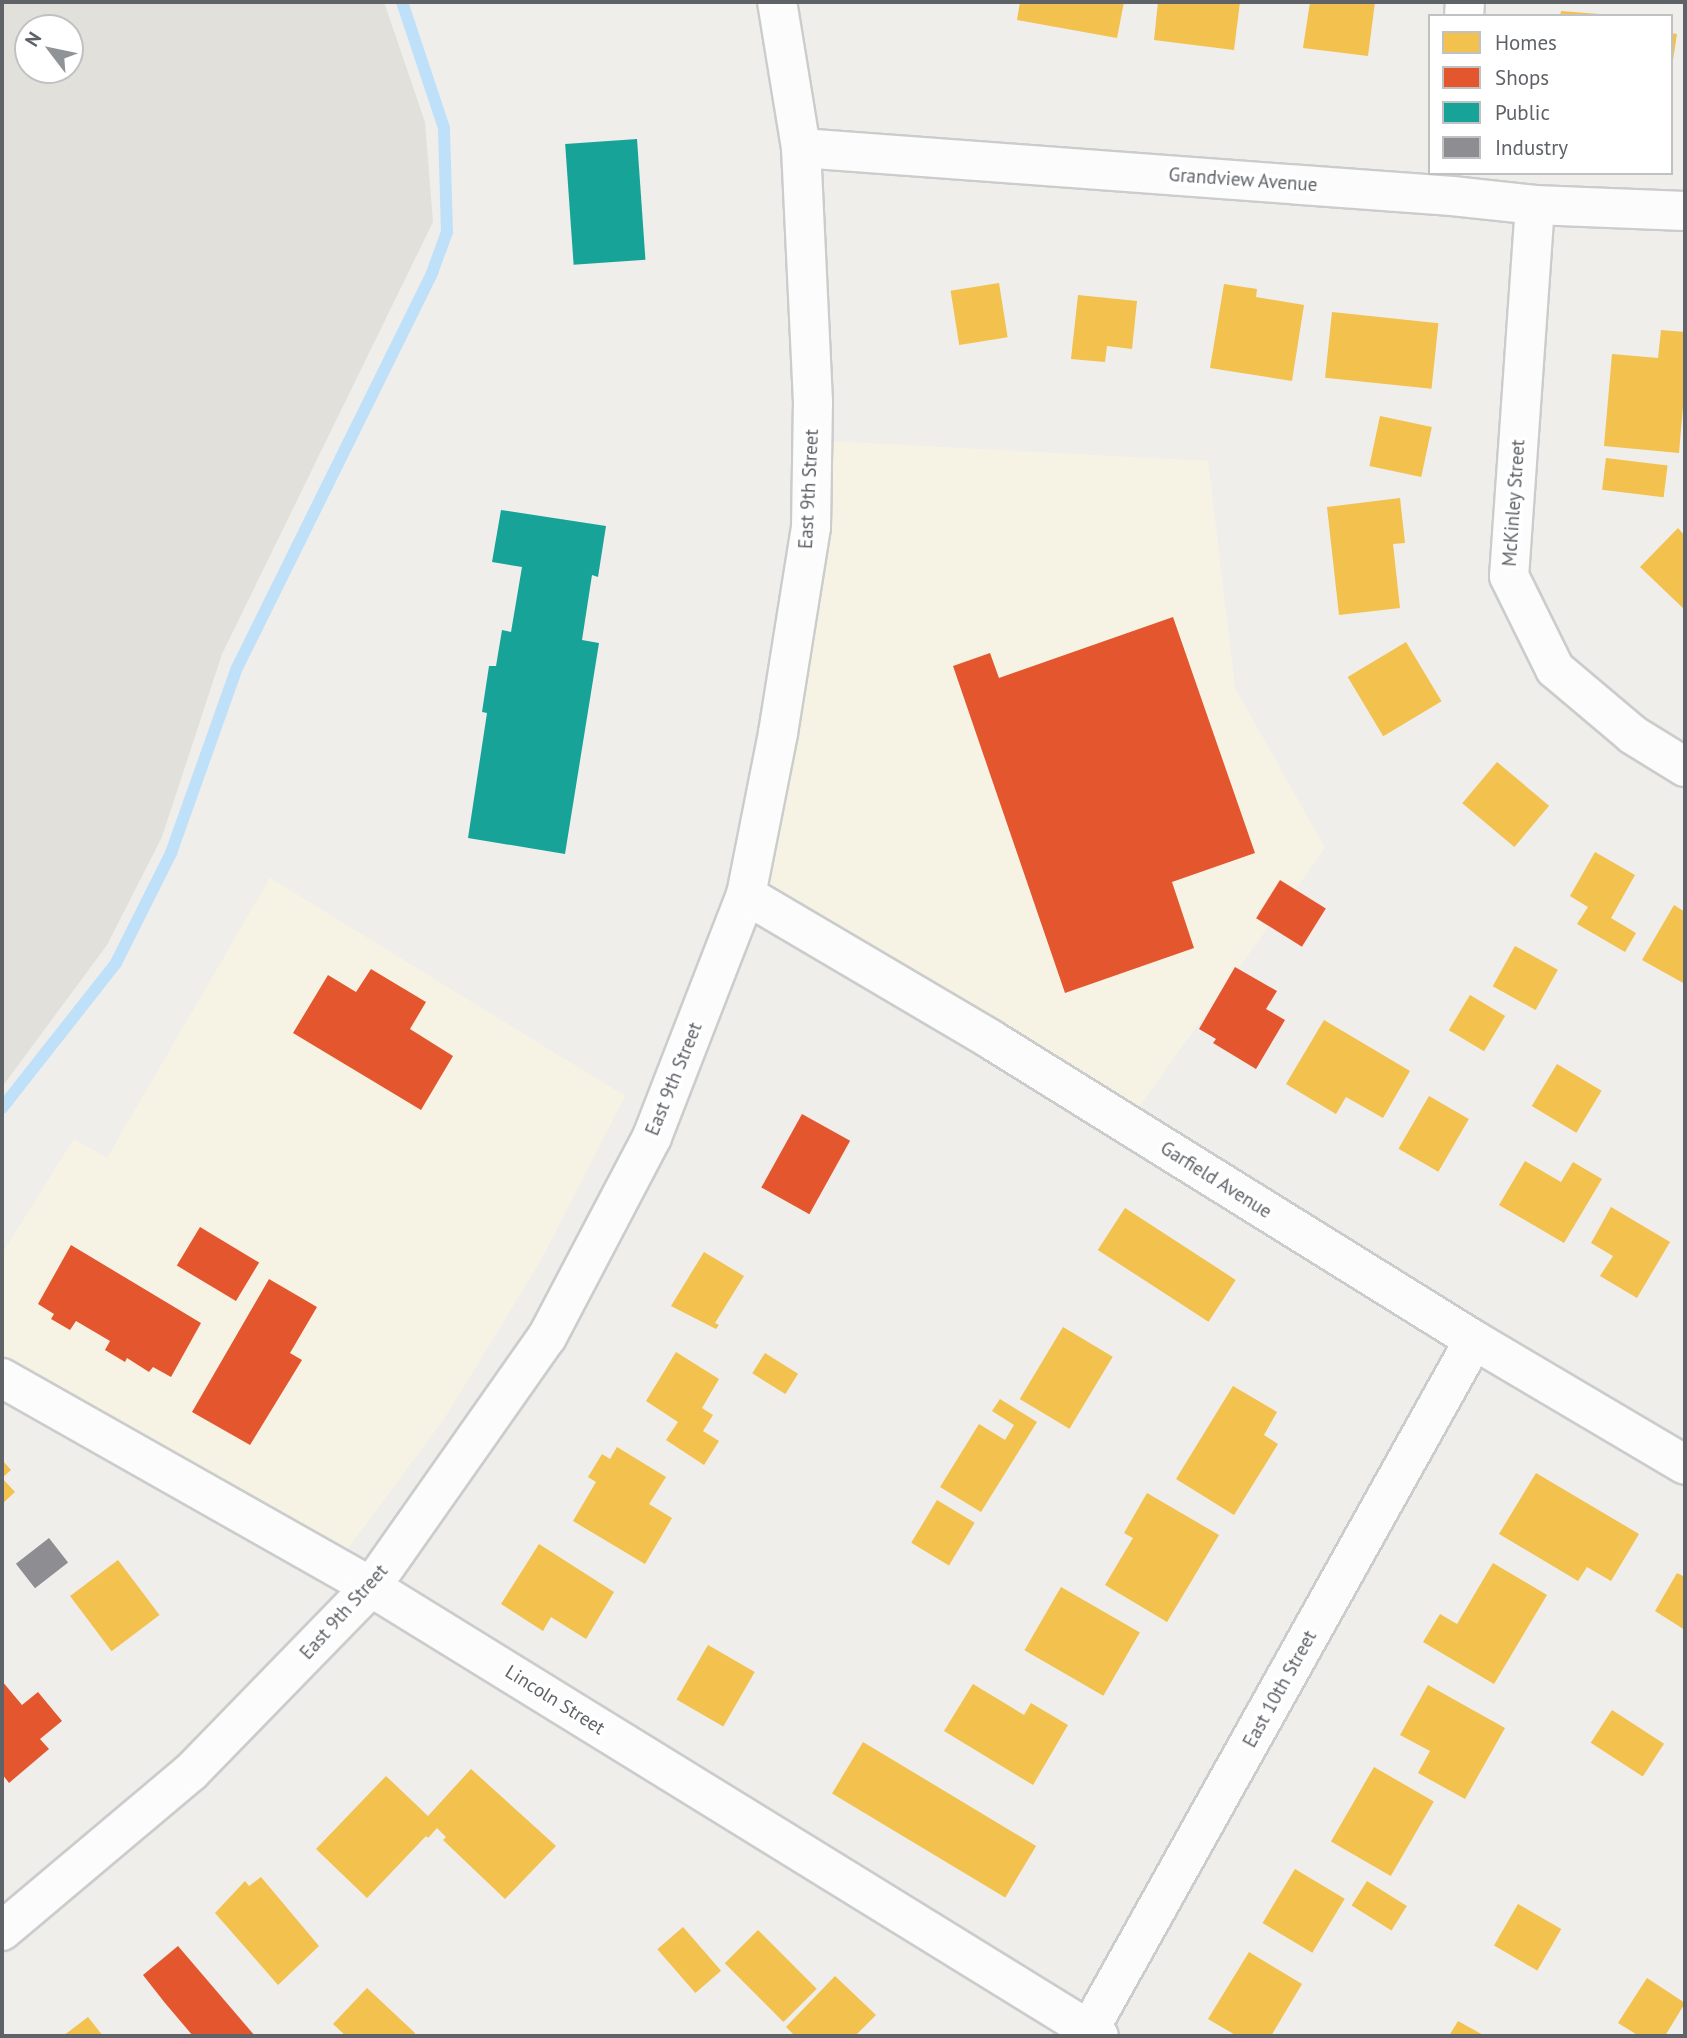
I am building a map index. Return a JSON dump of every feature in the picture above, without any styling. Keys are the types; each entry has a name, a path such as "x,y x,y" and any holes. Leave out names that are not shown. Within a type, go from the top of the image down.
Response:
{"street":[{"name":"East 9th Street","path":"2,1931 191,1772 372,1587 547,1337 652,1138 746,895 778,733 811,527 813,402 801,148 777,2"},
{"name":"Grandview Avenue","path":"801,148 1452,184 1535,205 1685,211"},
{"name":"McKinley Street","path":"1535,205 1509,576 1555,669 1633,735 1685,767"},
{"name":"Garfield Avenue","path":"746,895 990,1039 1475,1340 1685,1465"},
{"name":"East 10th Street","path":"1090,2034 1475,1340"},
{"name":"Lincoln Street","path":"2,1378 372,1587 1090,2034"}],"shaded area":[{"path":"2,2 384,2 425,122 433,222 222,654 162,837 107,945 2,1087"},
{"path":"826,441 1208,461 1235,688 1325,848 1133,1115 761,880"},
{"path":"270,878 625,1096 541,1260 446,1416 323,1582 2,1395 2,1254 74,1139 107,1158"}],"building: Homes":[{"path":"1020,2 1124,2 1117,38 1017,20"},
{"path":"1158,2 1240,2 1234,50 1154,40"},
{"path":"1310,2 1375,2 1368,56 1303,48"},
{"path":"1561,11 1599,14 1560,14"},
{"path":"1673,33 1677,34 1673,60"},
{"path":"999,283 1008,337 959,345 951,291"},
{"path":"1224,284 1257,289 1256,297 1304,305 1292,381 1210,368"},
{"path":"1078,295 1137,301 1132,349 1107,346 1105,362 1071,359"},
{"path":"1332,312 1438,323 1432,389 1325,378"},
{"path":"1661,330 1685,332 1685,383 1679,453 1604,446 1612,354 1658,358"},
{"path":"1380,416 1432,427 1421,477 1369,466"},
{"path":"1606,458 1668,466 1664,497 1602,490"},
{"path":"1400,498 1405,543 1393,544 1400,608 1339,615 1327,507"},
{"path":"1678,528 1685,536 1685,610 1640,567"},
{"path":"1406,642 1442,701 1383,736 1348,677"},
{"path":"1497,762 1549,806 1514,847 1462,803"},
{"path":"1595,852 1635,875 1611,918 1636,933 1625,952 1577,924 1588,907 1570,896"},
{"path":"1674,905 1685,912 1685,984 1642,960"},
{"path":"1515,946 1558,970 1536,1010 1493,986"},
{"path":"1470,995 1505,1016 1484,1051 1449,1030"},
{"path":"1324,1020 1410,1071 1383,1118 1346,1097 1336,1114 1286,1084"},
{"path":"1557,1064 1602,1091 1576,1133 1532,1106"},
{"path":"1429,1096 1469,1119 1438,1172 1398,1149"},
{"path":"1525,1161 1561,1182 1573,1162 1602,1179 1564,1243 1499,1205"},
{"path":"1611,1207 1670,1242 1637,1298 1600,1276 1613,1256 1591,1243"},
{"path":"1125,1208 1236,1280 1208,1322 1098,1250"},
{"path":"704,1252 744,1276 715,1323 719,1325 716,1329 671,1306"},
{"path":"1063,1327 1113,1357 1069,1429 1020,1399"},
{"path":"676,1352 719,1379 702,1408 713,1415 703,1431 719,1441 704,1465 666,1440 678,1422 646,1401"},
{"path":"765,1353 798,1374 785,1394 752,1373"},
{"path":"1233,1386 1277,1412 1264,1435 1278,1444 1234,1515 1176,1479"},
{"path":"1000,1399 1037,1422 981,1512 940,1487 979,1424 1005,1440 1014,1425 992,1411"},
{"path":"617,1447 666,1477 649,1504 672,1518 645,1564 573,1521 596,1482 588,1477 602,1454 610,1459"},
{"path":"2,1460 11,1470 2,1478"},
{"path":"1536,1473 1639,1534 1611,1581 1587,1567 1578,1581 1499,1534"},
{"path":"2,1478 15,1492 2,1504"},
{"path":"1147,1493 1219,1535 1167,1622 1105,1585 1133,1538 1124,1533"},
{"path":"937,1500 975,1523 949,1566 911,1543"},
{"path":"539,1544 614,1592 586,1639 551,1617 543,1631 501,1604"},
{"path":"118,1560 160,1615 112,1651 70,1596"},
{"path":"1493,1563 1547,1595 1494,1684 1423,1642 1440,1614 1457,1624"},
{"path":"1677,1573 1685,1577 1685,1630 1655,1611"},
{"path":"1061,1587 1140,1632 1103,1696 1024,1650"},
{"path":"708,1645 755,1672 723,1727 676,1700"},
{"path":"973,1684 1024,1715 1031,1703 1068,1725 1033,1785 944,1731"},
{"path":"1428,1685 1505,1728 1465,1799 1418,1773 1430,1751 1400,1735"},
{"path":"1612,1710 1664,1744 1643,1776 1591,1743"},
{"path":"863,1742 1036,1846 1005,1897 832,1793"},
{"path":"1374,1767 1434,1802 1391,1876 1331,1841"},
{"path":"471,1769 556,1846 505,1899 443,1840 446,1837 437,1828 428,1838 426,1836 367,1898 316,1849 386,1776 428,1816"},
{"path":"1295,1869 1345,1899 1312,1953 1263,1923"},
{"path":"261,1877 319,1946 278,1985 215,1913 245,1881 249,1886"},
{"path":"1367,1881 1407,1906 1391,1930 1352,1906"},
{"path":"1518,1904 1561,1929 1537,1971 1494,1946"},
{"path":"683,1927 721,1971 695,1993 657,1949"},
{"path":"758,1930 817,1989 783,2022 725,1963"},
{"path":"1249,1952 1302,1984 1271,2036 1237,2036 1208,2019"},
{"path":"835,1976 876,2015 855,2036 795,2036 786,2027"},
{"path":"1647,1978 1685,2003 1665,2036 1639,2036 1618,2023"},
{"path":"367,1988 415,2033 412,2036 346,2036 333,2024"},
{"path":"88,2017 103,2036 63,2036"},
{"path":"1458,2021 1485,2036 1449,2036"}],"building: Shops":[{"path":"1173,617 1255,853 1172,882 1194,948 1065,993 953,666 990,653 999,678"},
{"path":"1280,880 1326,909 1302,947 1256,918"},
{"path":"1235,967 1277,991 1266,1009 1285,1020 1256,1069 1213,1043 1216,1039 1199,1029"},
{"path":"371,969 426,1002 410,1029 453,1056 421,1110 293,1033 328,975 356,992"},
{"path":"802,1114 850,1141 809,1214 761,1187"},
{"path":"200,1227 259,1263 236,1301 177,1266"},
{"path":"71,1245 201,1323 171,1377 153,1367 149,1372 127,1358 125,1362 105,1350 110,1341 76,1321 70,1330 51,1319 54,1314 38,1304"},
{"path":"269,1279 317,1307 290,1353 302,1360 250,1445 192,1412"},
{"path":"2,1681 22,1705 38,1692 62,1721 40,1739 49,1749 9,1783 2,1774"},
{"path":"178,1946 255,2036 193,2036 143,1975"}],"building: Public":[{"path":"637,139 645,260 574,265 565,144"},
{"path":"501,510 606,526 598,577 592,575 582,640 599,643 565,854 468,838 487,713 482,712 489,666 496,666 502,630 511,632 522,567 492,562"}],"building: Industry":[{"path":"49,1538 68,1562 35,1588 16,1564"}],"waterway":[{"path":"2,1108 116,963 171,853 237,668 432,273 447,232 444,128 402,2"}]}
